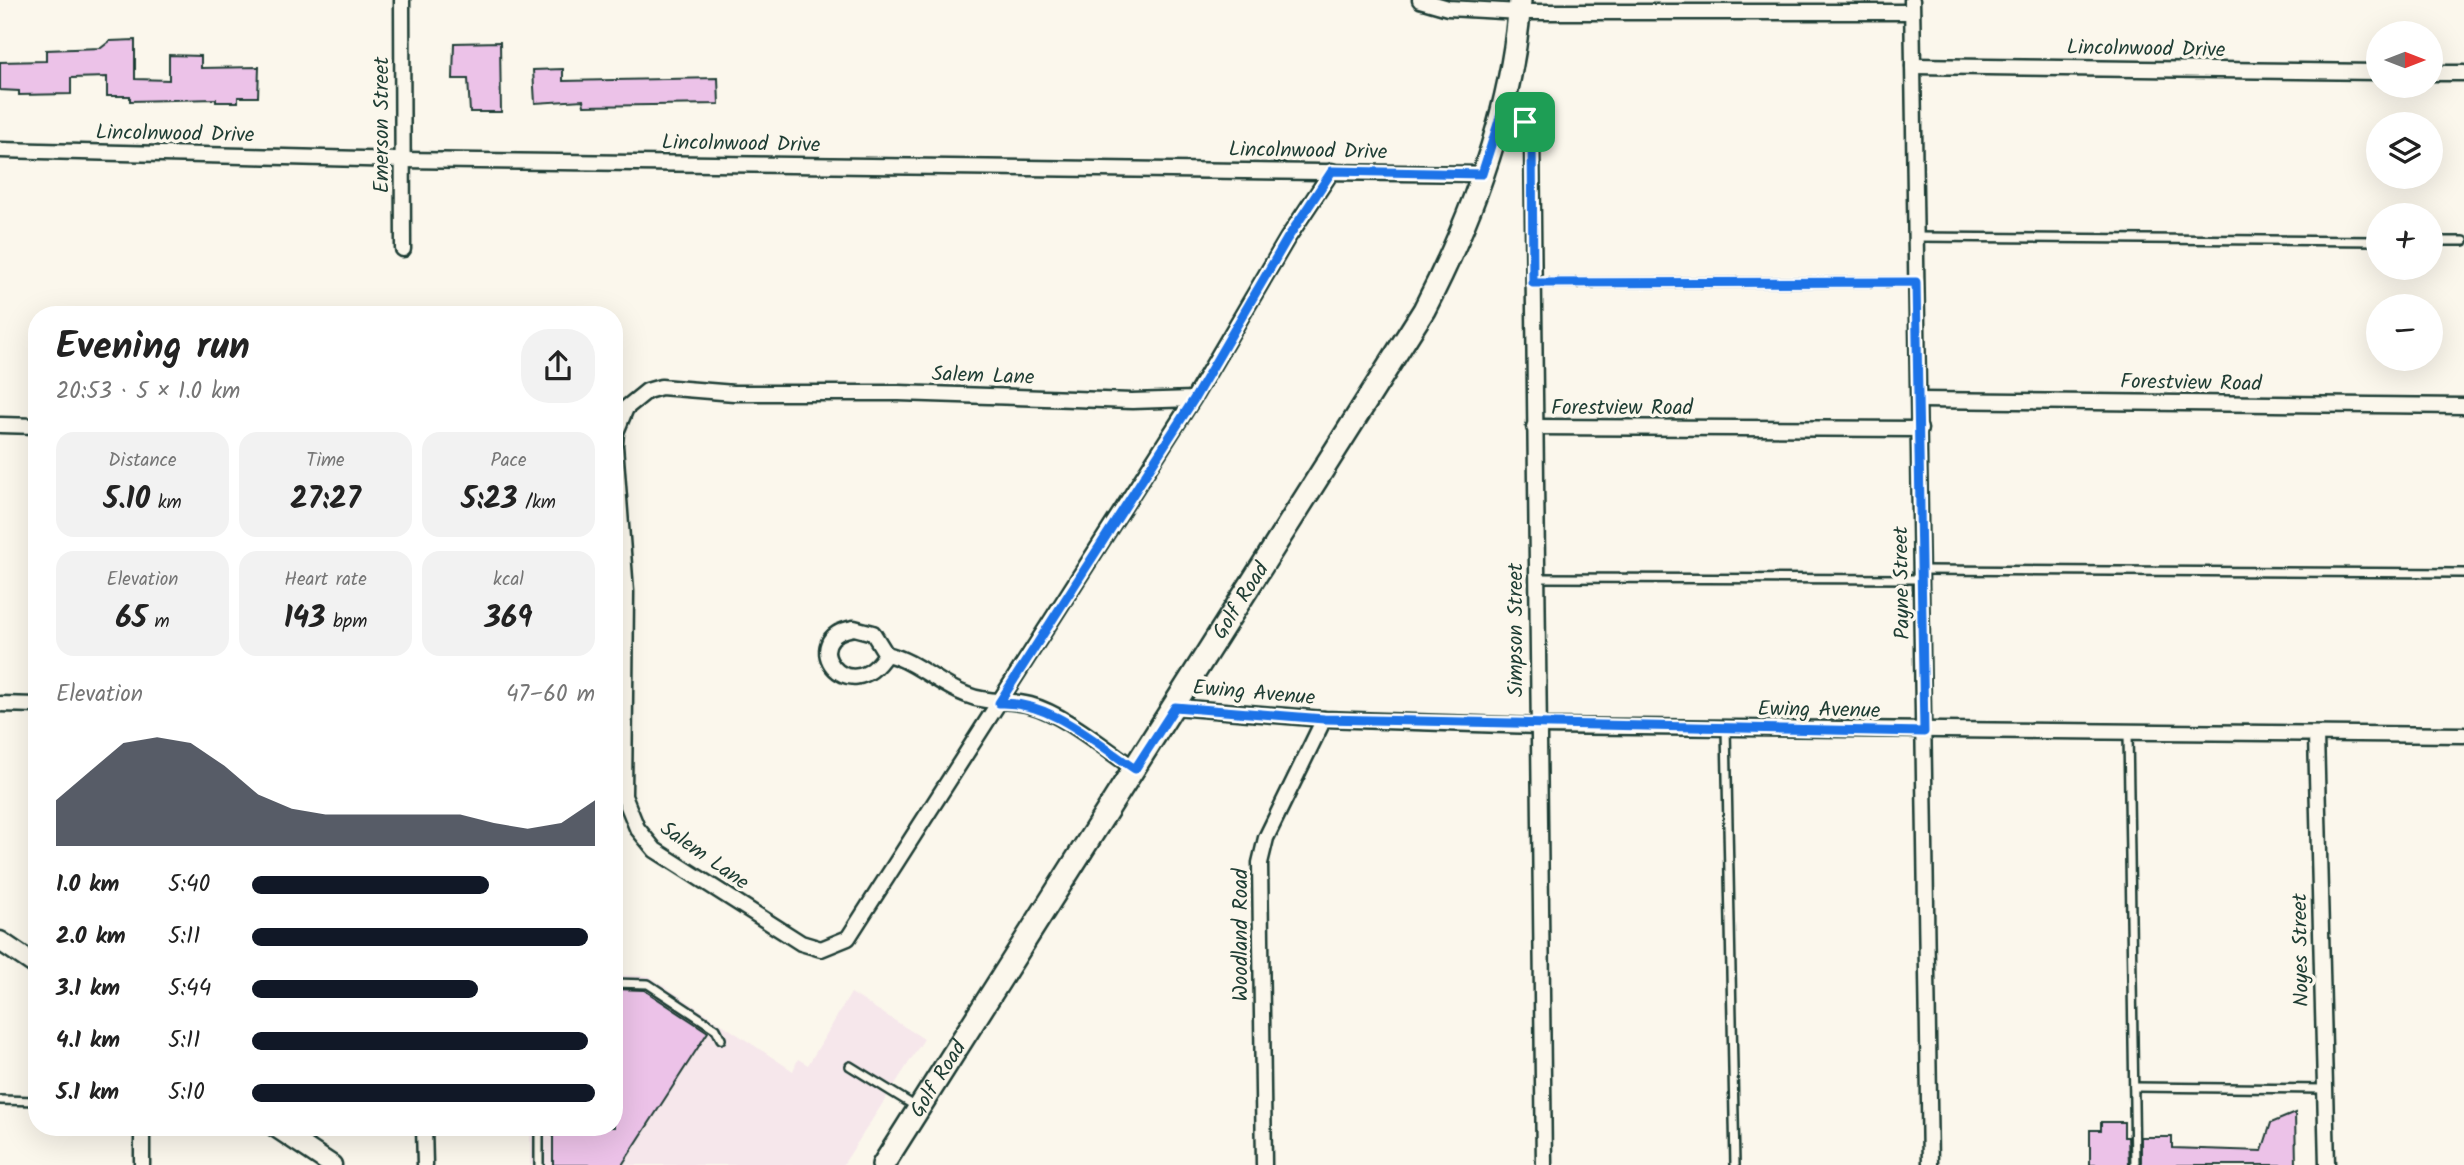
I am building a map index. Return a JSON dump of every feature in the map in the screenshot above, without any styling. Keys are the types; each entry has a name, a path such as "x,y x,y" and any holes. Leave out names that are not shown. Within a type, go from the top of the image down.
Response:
{"main road":[{"name":"Golf Road","path":"883,1165 1424,310 1445,271 1482,174 1501,114 1520,6"}],"street":[{"name":"Emerson Street","path":"402,0 403,249"},
{"path":"1420,0 1448,8 1912,6"},
{"name":"Payne Street","path":"1912,6 1930,1165"},
{"name":"Lincolnwood Drive","path":"1913,66 2366,72"},
{"path":"2443,73 2464,73"},
{"name":"Simpson Street","path":"1501,114 1525,122 1532,137 1536,726 1544,1165"},
{"name":"Lincolnwood Drive","path":"0,150 402,160 1482,174"},
{"name":"Salem Lane","path":"623,786 637,828 645,841 662,855 801,943 821,949 838,944 856,927 1194,399 1287,239 1332,171"},
{"name":"Salem Lane","path":"623,415 626,408 647,391 661,387 734,393 899,393 1132,401 1194,399"},
{"name":"Forestview Road","path":"1919,400 2464,406"},
{"path":"0,425 28,426"},
{"name":"Forestview Road","path":"1534,427 1920,429"},
{"name":"Salem Lane","path":"623,552 626,592 623,731"},
{"path":"886,654 908,660 960,692 999,703 1017,702 1044,710 1135,769"},
{"path":"0,704 28,705"},
{"name":"Ewing Avenue","path":"1175,707 1324,719 1536,726 2464,736"},
{"name":"Woodland Road","path":"1264,1165 1260,863 1266,838 1324,719"},
{"name":"Noyes Street","path":"2316,735 2327,1165"},
{"path":"0,941 28,960"},
{"path":"142,1136 142,1165"},
{"path":"288,1136 331,1165"},
{"path":"424,1136 425,1165"}],"lane":[{"path":"1916,237 2366,241"},
{"path":"2443,241 2464,241"},
{"path":"1533,283 1916,282"},
{"path":"1535,578 2464,573"},
{"path":"1726,729 1735,1165"},
{"path":"2128,733 2136,1165"},
{"path":"623,983 648,984 716,1029 721,1039"},
{"path":"850,1066 918,1109"},
{"path":"2134,1087 2325,1089"},
{"path":"0,1100 28,1101"},
{"path":"539,1136 539,1165"}],"shaded area":[{"path":"623,975 649,976 793,1071 798,1059 808,1065 851,993 924,1039 843,1165 530,1165 530,1136 623,1136"}],"building":[{"path":"135,40 135,79 169,80 169,55 201,56 201,68 259,67 258,97 238,97 238,102 216,102 216,99 130,101 130,96 107,96 107,77 71,78 71,94 19,95 19,91 0,90 0,62 46,61 46,50 101,48 110,41"},
{"path":"500,42 501,112 470,112 468,79 453,79 454,43"},
{"path":"563,69 563,81 718,78 719,104 584,106 583,100 535,103 533,70"},
{"path":"623,989 644,990 708,1032 622,1165 553,1165 553,1136 623,1136"},
{"path":"2295,1113 2296,1165 2141,1165 2141,1137 2172,1137 2172,1148 2262,1151 2271,1123"},
{"path":"2101,1122 2124,1122 2124,1137 2128,1137 2129,1165 2090,1165 2090,1130 2101,1130"}],"route":[{"path":"1501,114 1525,122 1532,137 1533,283 1916,282 1924,732 1536,726 1324,719 1175,707 1135,769 1044,710 1017,702 999,703 1194,399 1287,239 1332,171 1482,174 1501,114"}]}
